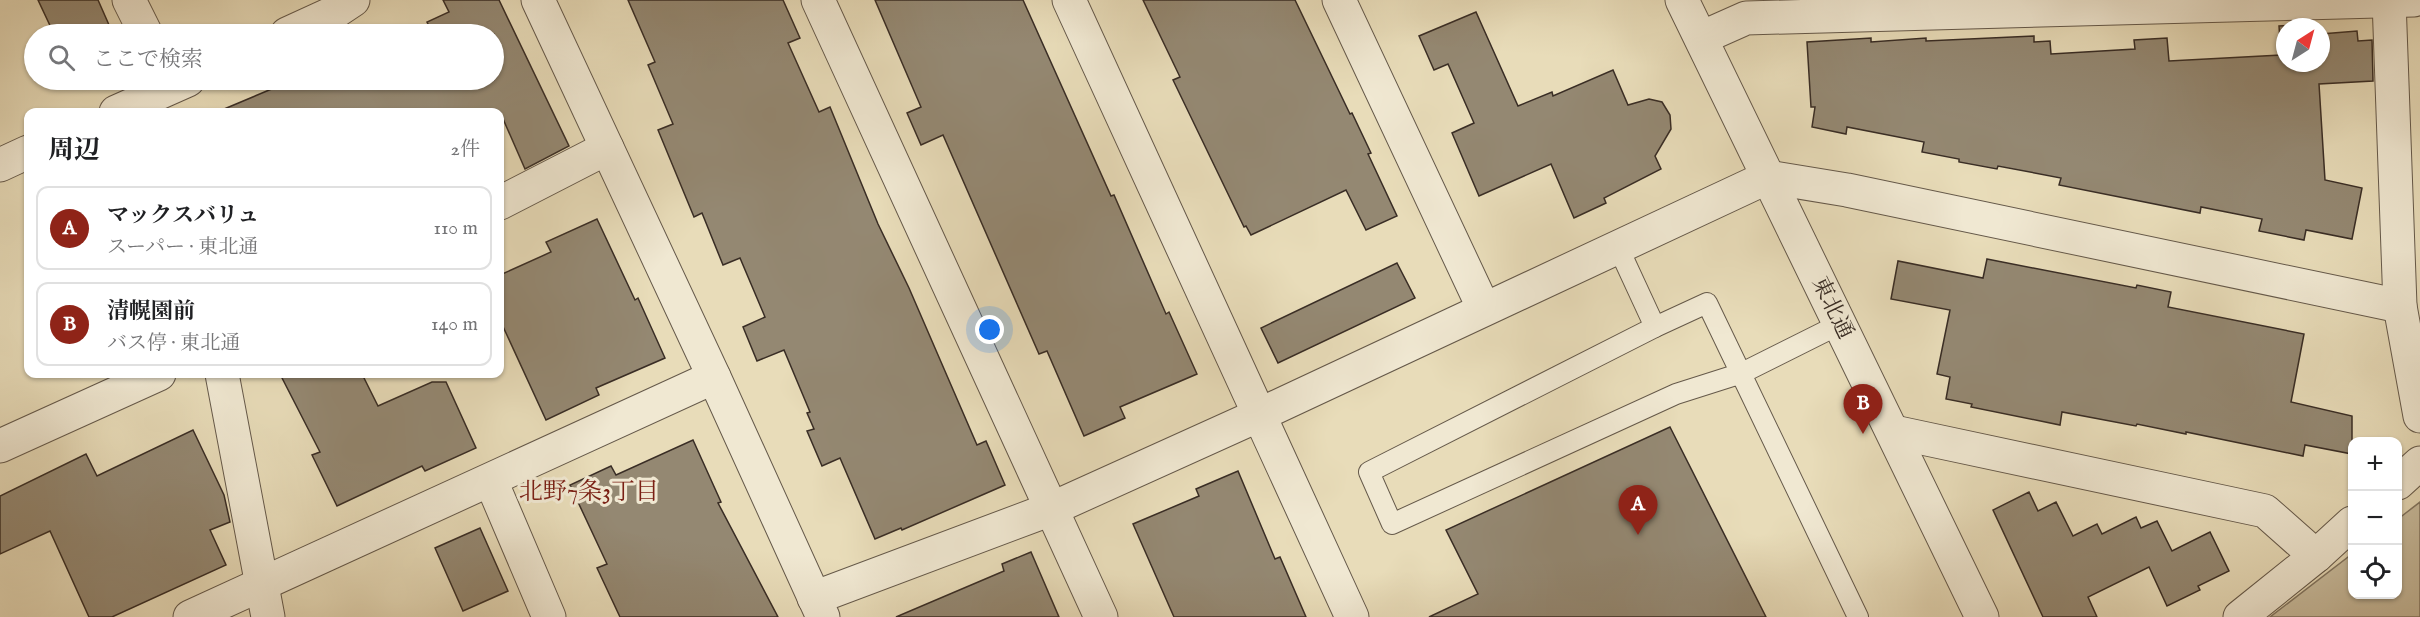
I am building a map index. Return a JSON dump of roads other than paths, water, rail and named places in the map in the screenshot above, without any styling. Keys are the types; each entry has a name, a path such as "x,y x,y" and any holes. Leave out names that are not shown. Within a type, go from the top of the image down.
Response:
{"street":[{"path":"129,0 141,24"},
{"path":"308,24 335,12 353,0"},
{"path":"538,0 714,377 818,607 1051,509 1259,415 1768,177 1847,190 2400,306"},
{"path":"818,0 1101,617"},
{"path":"1069,0 1352,617"},
{"path":"1340,0 1484,309"},
{"name":"東北通","path":"1682,0 1982,617"},
{"path":"1701,38 1746,18 2397,0 2408,183 2400,306 2420,416"},
{"path":"127,108 176,90"},
{"path":"504,201 607,148"},
{"path":"0,165 24,154"},
{"path":"190,617 714,377"},
{"path":"0,446 150,378"},
{"path":"223,378 268,617"},
{"path":"1894,432 2265,511 2316,556"},
{"path":"2402,479 2420,463"},
{"path":"491,481 549,617"},
{"path":"2240,617 2348,528"}],"lane":[{"path":"1618,247 1655,327"},
{"path":"1840,324 1742,373 1676,394 1392,524 1369,472 1707,303 1742,373 1858,617"}],"place":[{"name":"清幌園前","path":"1863,434"},
{"name":"マックスバリュ","path":"1638,535"}],"district":[{"name":"北野7条3丁目","path":"589,492"}]}
